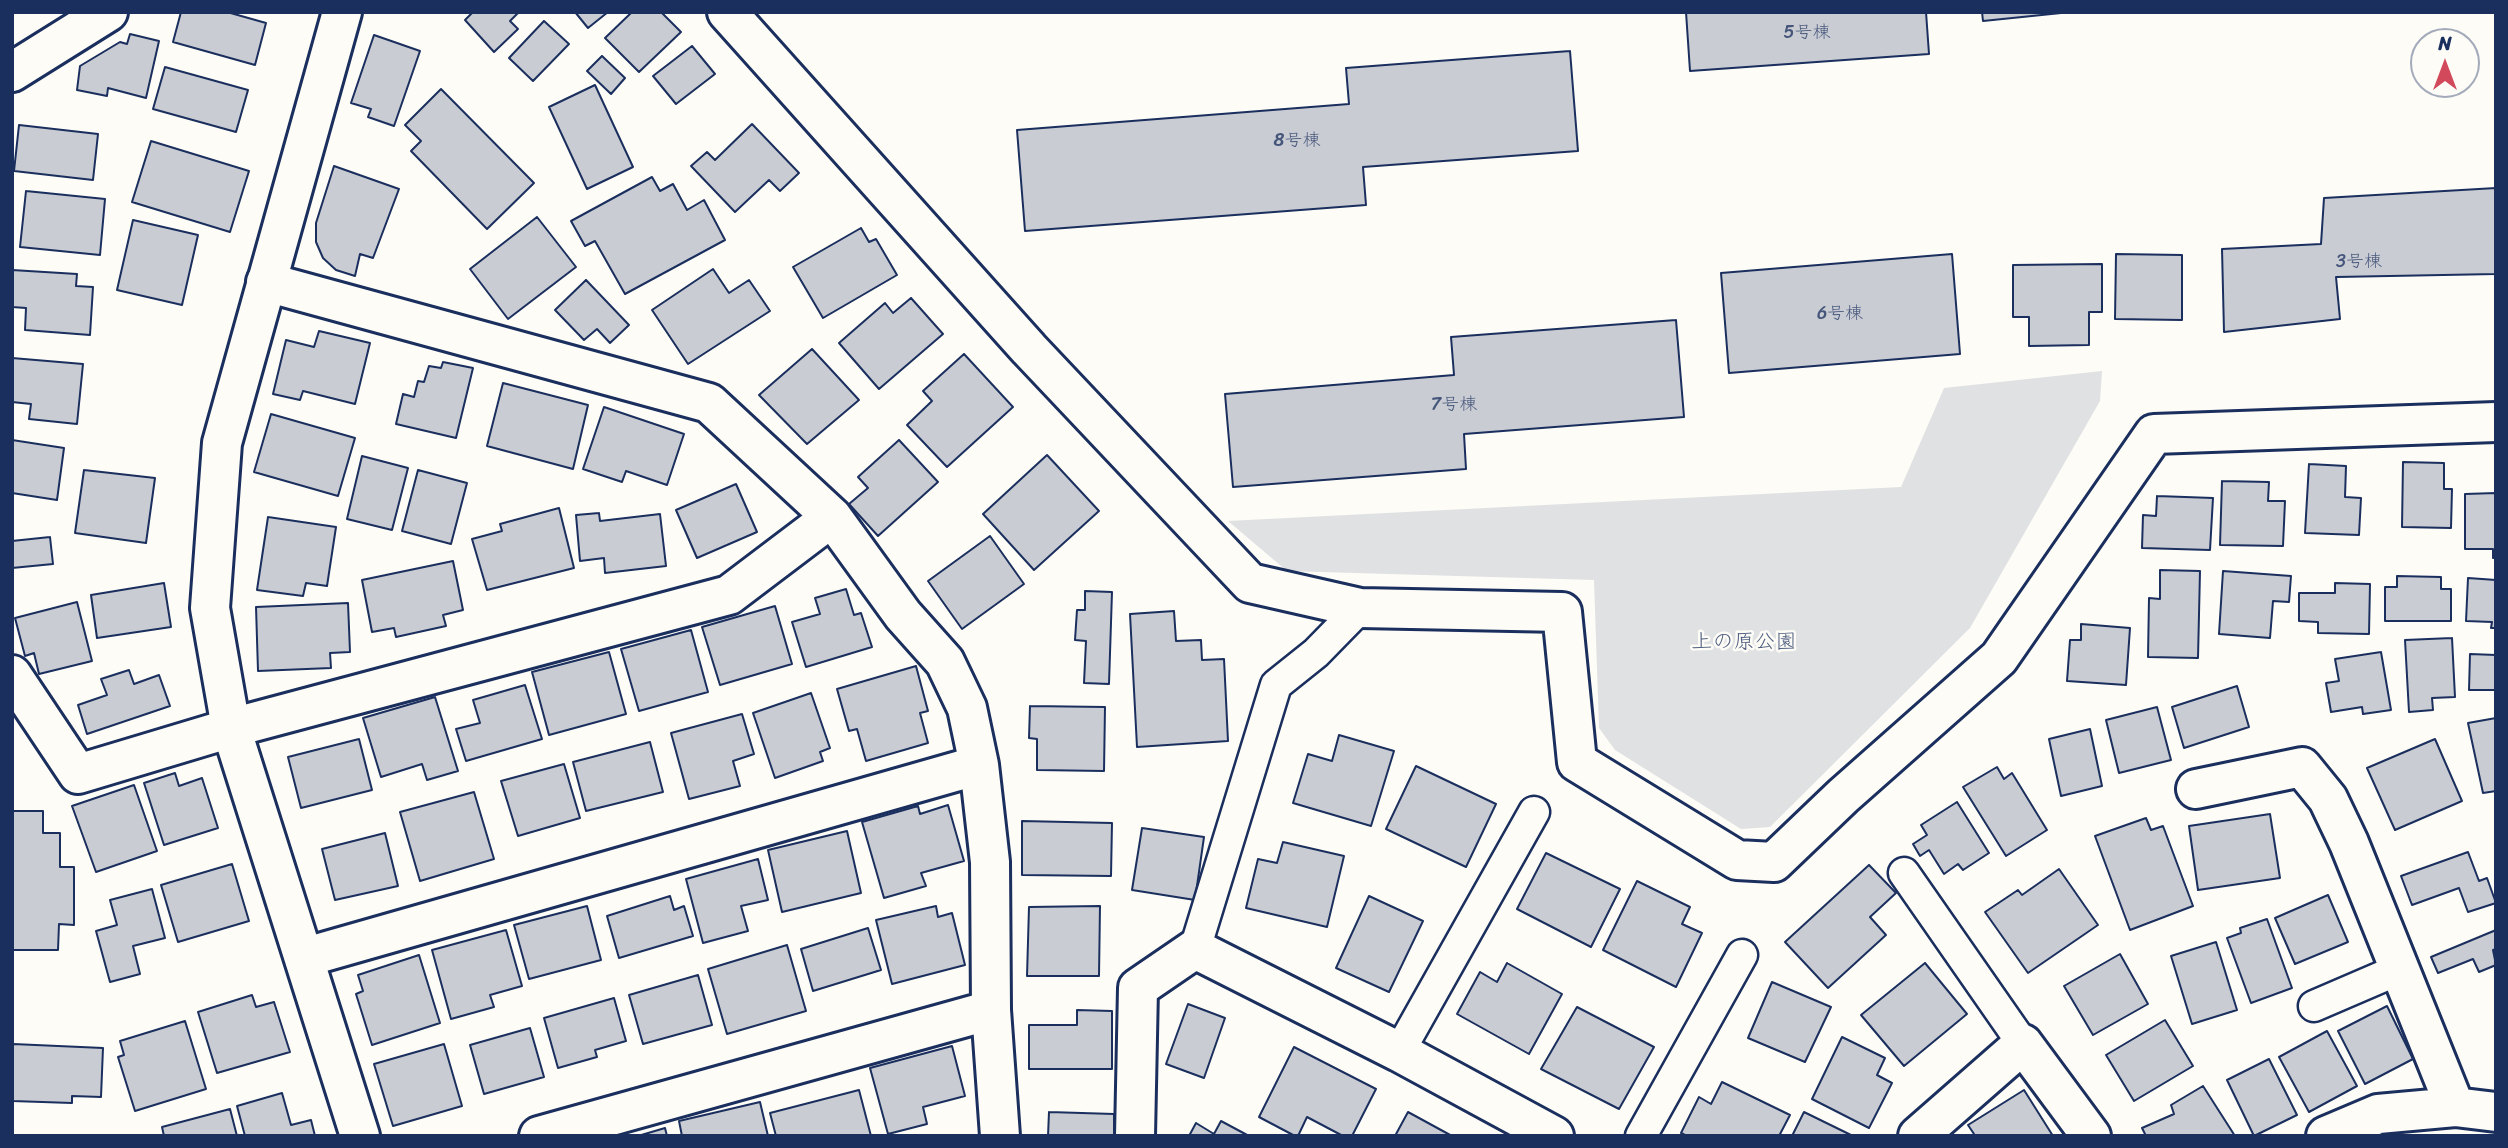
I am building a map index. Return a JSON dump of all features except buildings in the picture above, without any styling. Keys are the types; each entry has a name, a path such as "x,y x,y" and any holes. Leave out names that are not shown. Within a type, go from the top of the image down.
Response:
{"street":[{"path":"12,72 108,12"},
{"path":"342,12 222,443 210,608 231,728 306,957 360,1136"},
{"path":"727,12 1029,349 1250,583 1360,608 1562,612 1577,762 1737,860 1774,862 1843,796 1999,658 2154,434 2496,422"},
{"path":"266,282 709,403 832,517 903,615 945,662 967,708 979,765 990,862 991,1010 1000,1136"},
{"path":"12,676 78,774 231,728 729,595 832,517"},
{"path":"306,957 979,765"},
{"path":"2196,789 2302,767 2328,799 2350,844 2455,1107"},
{"path":"1135,1136 1138,988 1195,949 1399,1052 1553,1136"},
{"path":"539,1136 991,1010"},
{"path":"1918,1136 2023,1044 2091,1136"},
{"path":"2326,1136 2378,1114 2455,1107 2496,1112"}],"lane":[{"path":"1195,949 1276,685 1316,653 1360,608"},
{"path":"1399,1052 1534,812"},
{"path":"1904,873 2023,1044"},
{"path":"1641,1136 1742,955"},
{"path":"2314,1006 2400,970"}],"green space":[{"name":"上の原公園","path":"2102,371 2100,401 1970,628 1770,827 1741,829 1615,750 1599,728 1594,580 1287,571 1228,521 1901,487 1944,388"}]}
